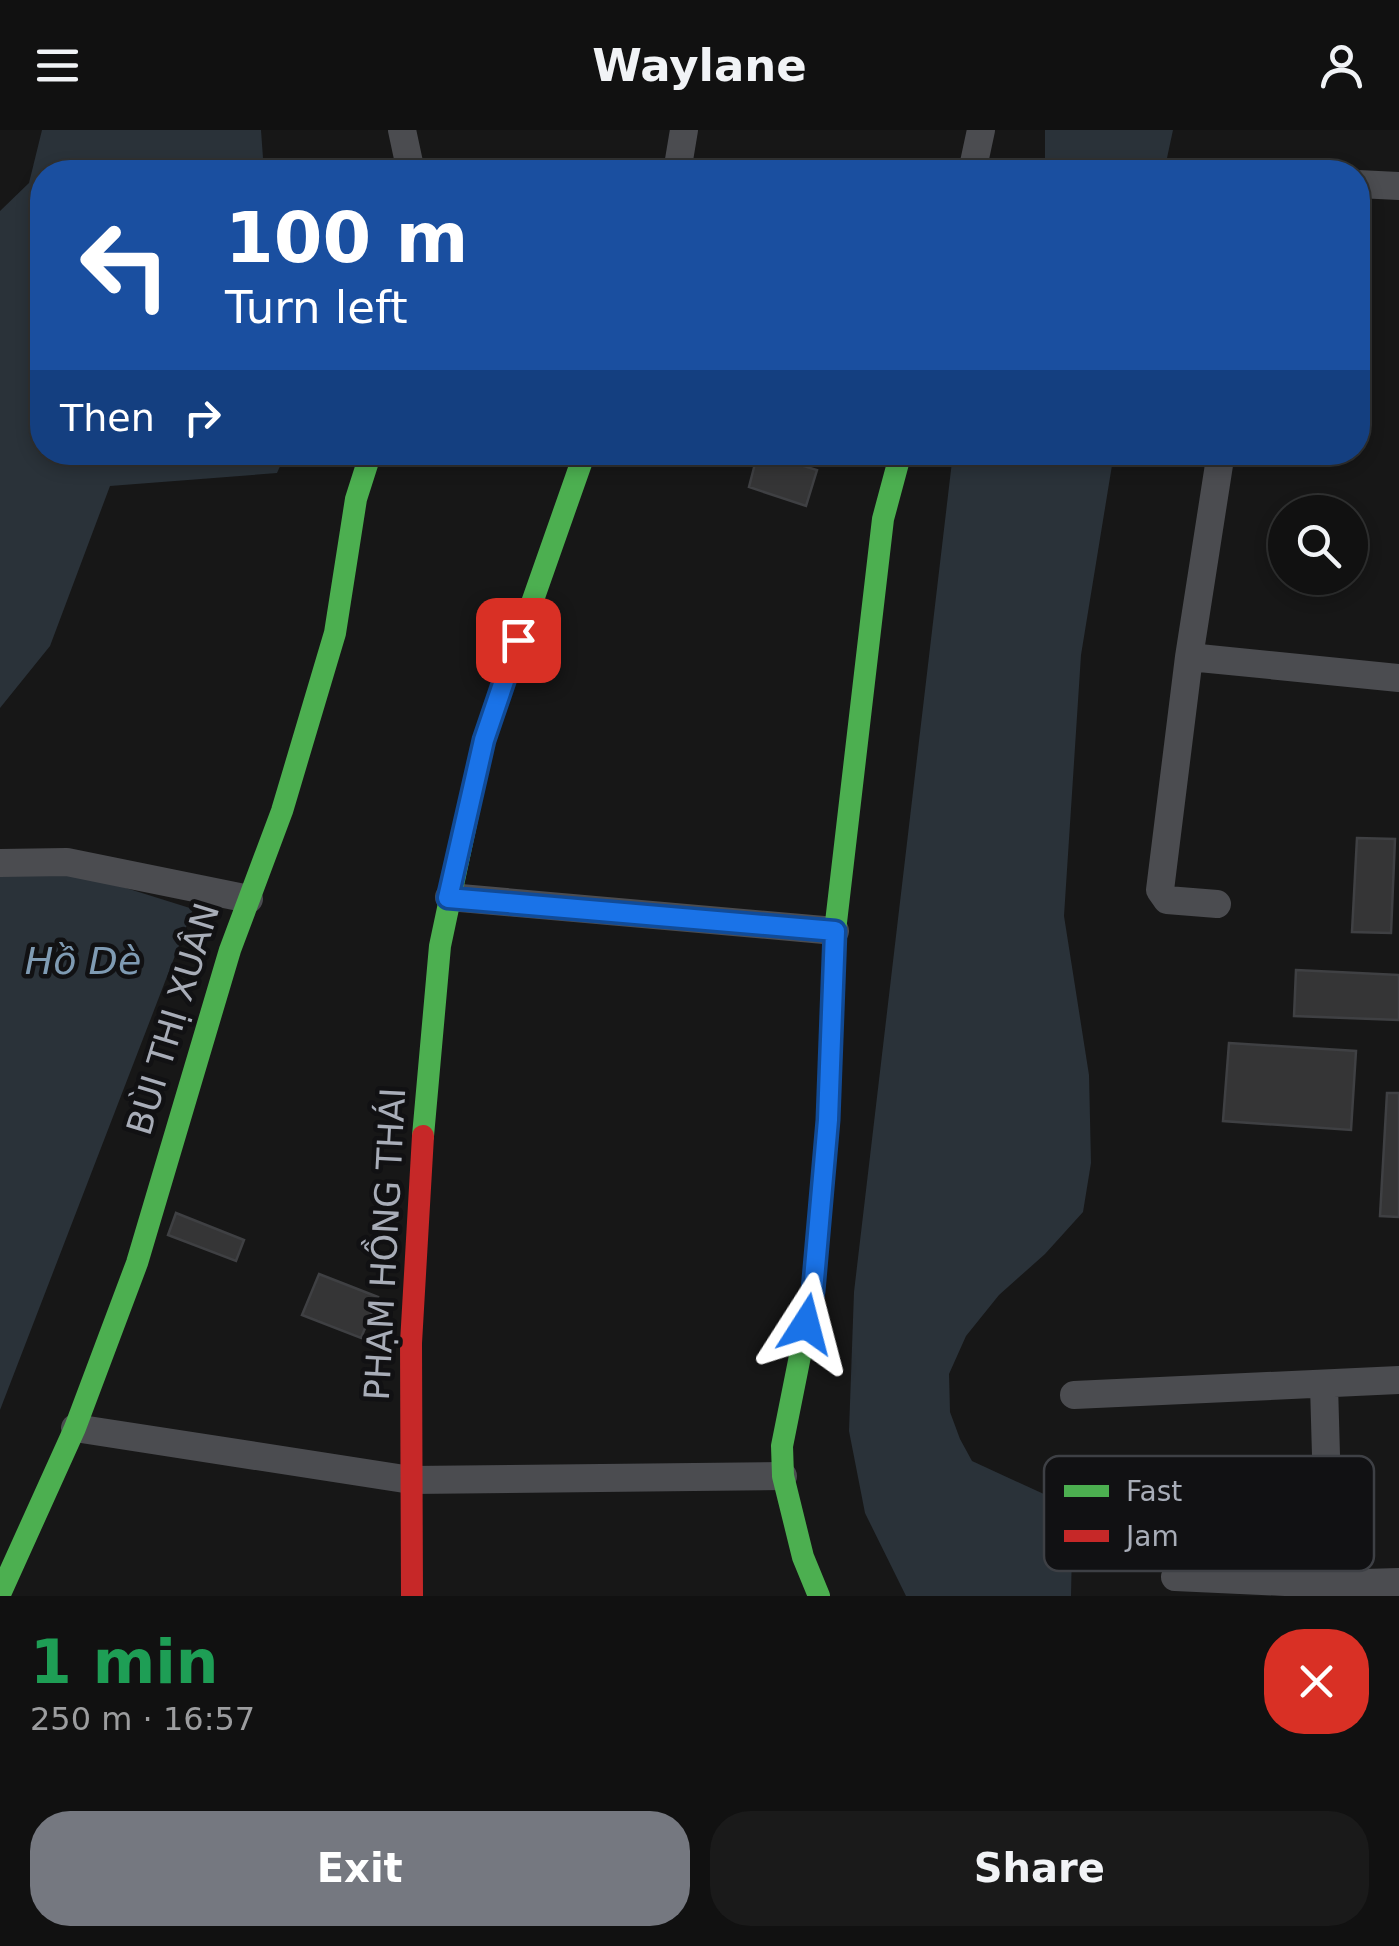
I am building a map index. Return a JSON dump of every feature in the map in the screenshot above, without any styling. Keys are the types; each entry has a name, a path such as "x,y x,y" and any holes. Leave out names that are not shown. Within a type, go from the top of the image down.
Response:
{"street":[{"path":"402,130 408,160"},
{"path":"679,160 684,130"},
{"path":"975,160 982,130"},
{"path":"1370,185 1399,186"},
{"name":"BÙI THỊ XUÂN","path":"0,1594 74,1428 138,1263 230,950 282,810 335,633 356,499 367,465"},
{"name":"PHẠM HỒNG THÁI","path":"412,1596 412,1343 423,1136 440,946 484,740 580,465"},
{"path":"819,1596 803,1557 783,1476 782,1446 813,1291 828,1120 835,931 883,519 898,465"},
{"path":"1217,904 1167,900 1160,890 1189,657 1219,465"},
{"path":"1189,657 1399,678"},
{"path":"0,863 68,862 249,899"},
{"path":"448,898 835,931"},
{"path":"1074,1395 1399,1380"},
{"path":"1324,1385 1326,1456"},
{"path":"74,1428 411,1480 783,1476"},
{"path":"1175,1576 1329,1590 1399,1582"}],"water":[{"path":"42,130 261,130 263,160 35,160"},
{"path":"1045,130 1173,130 1167,160 1045,158"},
{"path":"30,179 30,465 281,465 277,473 110,486 50,646 0,708 0,211"},
{"path":"952,465 1112,465 1081,655 1064,916 1089,1075 1091,1163 1083,1212 1045,1254 999,1295 966,1336 949,1374 950,1412 972,1461 1044,1494 1044,1571 1072,1571 1071,1596 906,1596 865,1513 849,1431 854,1292"},
{"name":"Hồ Dè","path":"59,867 193,909 0,1410 0,875"}],"building":[{"path":"755,465 801,465 817,470 806,506 749,487"},
{"path":"1357,838 1395,839 1391,933 1352,932"},
{"path":"1296,970 1399,975 1399,1020 1294,1016"},
{"path":"1229,1043 1356,1051 1351,1130 1223,1121"},
{"path":"1387,1093 1399,1093 1399,1217 1380,1216"},
{"path":"176,1213 244,1240 236,1261 168,1235"},
{"path":"319,1274 378,1297 361,1338 302,1315"}],"traffic: fast":[{"path":"0,1594 75,1428 137,1263 230,950 282,811 335,633 356,499 367,465"},
{"path":"423,1136 440,946 484,739 580,465"},
{"path":"819,1596 803,1557 783,1476 782,1446 813,1291 828,1120 835,931 883,519 898,465"}],"traffic: jam":[{"path":"412,1596 411,1343 423,1136"}],"route":[{"path":"518,640 484,740 448,898 835,931 828,1120 813,1291 806,1324"}]}
